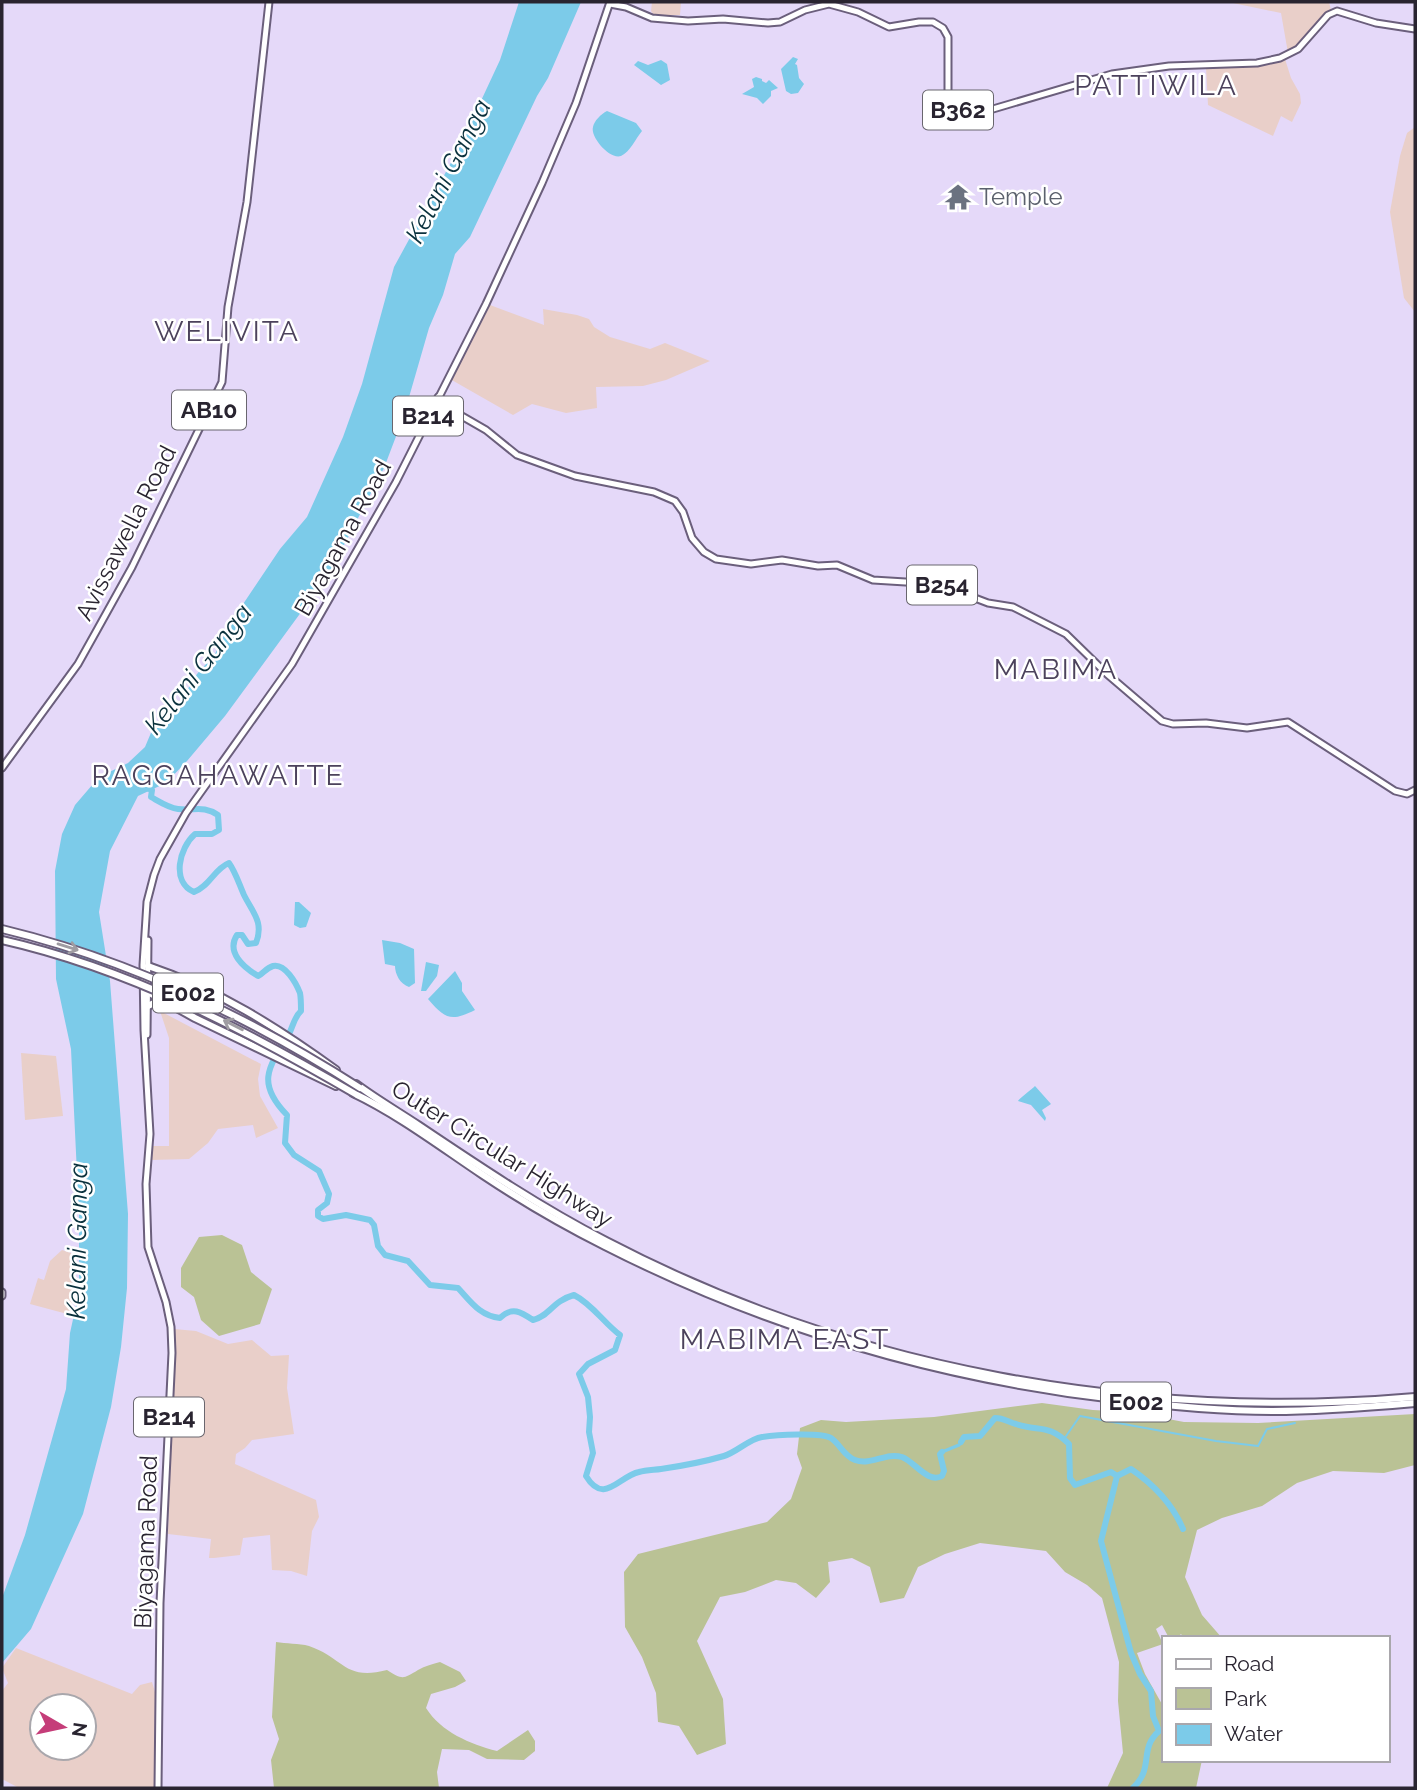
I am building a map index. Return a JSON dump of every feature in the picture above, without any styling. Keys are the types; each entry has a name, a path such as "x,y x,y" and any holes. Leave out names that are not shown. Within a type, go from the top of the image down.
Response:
{"highway":[{"name":"Outer Circular Highway","path":"2,929 85,952 171,986 257,1026 360,1087 462,1158"},
{"name":"Outer Circular Highway","path":"2,940 82,962 157,990 254,1036 549,1210 670,1275 862,1347 1033,1389 1179,1406 1273,1411 1415,1403"},
{"path":"148,966 229,1001 275,1027 360,1087"},
{"path":"148,992 195,1018 357,1095"},
{"path":"148,1006 164,1002"},
{"name":"Outer Circular Highway","path":"862,1347 1023,1381 1180,1400 1345,1403 1415,1396"}],"main road":[{"name":"Avissawella Road","path":"2,768 78,664 132,567 220,387 225,369 228,307 250,181 269,2"},
{"name":"B362","path":"610,3 652,18 669,20 780,22 812,8 829,4 858,12 889,27 933,22 943,28 948,37 948,96 956,108 968,113 993,109 1112,74 1169,66 1265,61 1286,55 1298,48 1332,12 1344,11 1366,20 1415,29"},
{"name":"Biyagama Road","path":"158,1788 160,1603 172,1353 166,1302 148,1247 146,1184 150,1134 143,965 148,902 159,859 186,813 308,637 396,482 486,304 547,171 581,91 610,3"},
{"name":"B254","path":"438,397 517,455 575,476 654,492 675,501 683,512 692,538 704,552 716,559 751,564 782,560 818,566 835,565 873,580 938,584 988,603 1013,607 1066,634 1107,674 1162,721 1173,724 1206,723 1247,727 1288,722 1395,791 1407,793 1415,790"},
{"name":"Biyagama Road","path":"145,1049 148,1006 147,920"}],"shaded area":[{"path":"652,2 681,2 680,15 654,15 651,11"},
{"path":"1228,2 1329,2 1331,10 1306,38 1288,53 1281,13"},
{"path":"1285,59 1300,94 1301,103 1292,122 1281,116 1273,136 1208,105 1206,68 1256,66"},
{"path":"1415,127 1415,312 1404,298 1390,212 1400,156 1407,133"},
{"path":"490,305 544,325 543,309 577,315 589,319 594,327 610,337 650,349 665,343 710,361 666,380 643,386 596,387 597,408 566,413 532,404 513,415 450,379"},
{"path":"160,1011 261,1064 258,1079 260,1096 278,1128 256,1138 253,1125 218,1129 208,1143 189,1159 151,1160 151,1146 169,1146 169,1038"},
{"path":"21,1053 56,1056 63,1116 25,1120"},
{"path":"62,1250 71,1253 76,1265 71,1315 30,1304 38,1278 44,1280 50,1261"},
{"path":"174,1329 196,1331 228,1344 252,1340 271,1356 289,1355 287,1388 294,1434 252,1440 236,1454 235,1464 316,1500 319,1517 312,1531 307,1576 291,1571 272,1570 270,1535 243,1538 240,1555 209,1558 211,1539 168,1534"},
{"path":"16,1648 132,1694 140,1685 152,1682 155,1692 154,1788 19,1788 2,1779 2,1691 8,1683 2,1668"}],"green space":[{"path":"222,1235 242,1245 251,1272 272,1289 260,1324 219,1336 201,1320 194,1297 181,1287 181,1268 199,1237"},
{"path":"1042,1403 1131,1412 1184,1422 1258,1423 1415,1414 1415,1465 1384,1473 1333,1471 1297,1483 1262,1506 1222,1518 1197,1530 1185,1577 1202,1615 1220,1636 1168,1636 1162,1625 1156,1629 1162,1644 1137,1653 1162,1704 1162,1762 1202,1762 1196,1788 1107,1788 1123,1753 1118,1701 1119,1662 1102,1598 1065,1572 1046,1551 980,1543 945,1554 918,1567 904,1598 880,1603 870,1567 852,1558 828,1562 830,1582 816,1598 796,1583 776,1580 745,1592 720,1597 697,1641 723,1699 726,1744 697,1755 679,1726 658,1722 656,1693 642,1657 625,1627 624,1572 638,1554 767,1522 791,1499 802,1468 797,1454 800,1428 821,1420 846,1422 934,1417"},
{"path":"276,1642 309,1646 345,1667 362,1673 387,1670 403,1677 440,1662 460,1672 466,1681 431,1694 426,1708 440,1724 467,1741 497,1751 528,1730 535,1741 535,1751 524,1760 487,1759 469,1750 442,1749 437,1772 439,1788 274,1788 271,1760 279,1739 272,1717"}],"water":[{"name":"Kelani Ganga","path":"519,2 581,2 548,78 470,237 455,254 443,295 429,328 403,418 384,468 329,574 225,716 187,761 166,783 138,796 110,851 99,912 110,981 128,1214 127,1288 121,1347 111,1407 83,1514 31,1629 2,1663 2,1598 25,1535 66,1389 70,1333 79,1292 79,1215 71,1049 56,979 55,871 62,834 75,805 99,777 128,763 145,747 153,728 178,705 197,674 215,654 229,625 280,549 307,517 343,437 362,384 394,267 459,148 500,60"},
{"path":"793,57 798,59 795,64 804,84 798,93 791,94 786,91 781,69"},
{"path":"661,60 667,64 670,80 661,85 634,65 638,61 648,65"},
{"path":"756,77 766,83 769,80 778,88 771,91 771,96 763,104 757,98 742,94 754,87 752,79"},
{"path":"607,111 636,123 642,131 621,156 607,151 598,142 593,131 596,120"},
{"path":"295,902 299,902 311,913 306,927 294,925"},
{"path":"382,940 414,949 415,983 409,987 399,978 395,966 385,964"},
{"path":"426,962 439,965 437,976 426,991 421,991"},
{"path":"455,971 462,983 462,991 475,1010 454,1017 439,1011 428,999"},
{"path":"1035,1086 1051,1104 1042,1110 1045,1121 1031,1105 1018,1101"}],"waterway":[{"path":"146,788 152,790 151,797 171,807 203,809 218,815 219,830 212,834 195,834 189,840 180,864 182,881 194,892 229,863 259,929 256,943 248,944 242,935 237,935 234,941 235,953 247,968 258,976 273,966 282,968 293,979 300,993 301,1011 268,1076 272,1094 287,1115 285,1143 294,1155 319,1171 329,1194 327,1203 318,1210 318,1216 323,1219 346,1215 370,1220 374,1225 378,1246 385,1255 408,1261 430,1285 458,1288 476,1308 493,1317 500,1318 513,1311 533,1320 574,1295 587,1303 620,1335 615,1350 588,1364 579,1374 588,1397 589,1432 593,1453 586,1476 593,1485 605,1489 639,1472 724,1456 752,1440 768,1436 826,1436 855,1460 902,1457 927,1475 937,1478 942,1476 944,1471 940,1454 942,1452"},
{"path":"1064,1439 1080,1416 1258,1446 1267,1429 1295,1423"},
{"path":"961,1442 964,1437 980,1436 995,1418 1001,1419 1062,1437 1069,1444 1070,1478 1075,1485 1111,1472 1117,1476 1101,1541 1131,1653 1151,1691 1153,1716 1159,1731 1149,1745 1143,1773 1133,1788"},
{"path":"942,1452 959,1445"},
{"path":"1117,1476 1131,1469 1147,1481 1168,1503 1183,1529"}],"place":[{"name":"Temple","path":"958,197"}],"district":[{"name":"PATTIWILA","path":"1156,85"},
{"name":"WELIVITA","path":"227,331"},
{"name":"MABIMA","path":"1056,669"},
{"name":"RAGGAHAWATTE","path":"218,775"},
{"name":"MABIMA EAST","path":"785,1339"}]}
